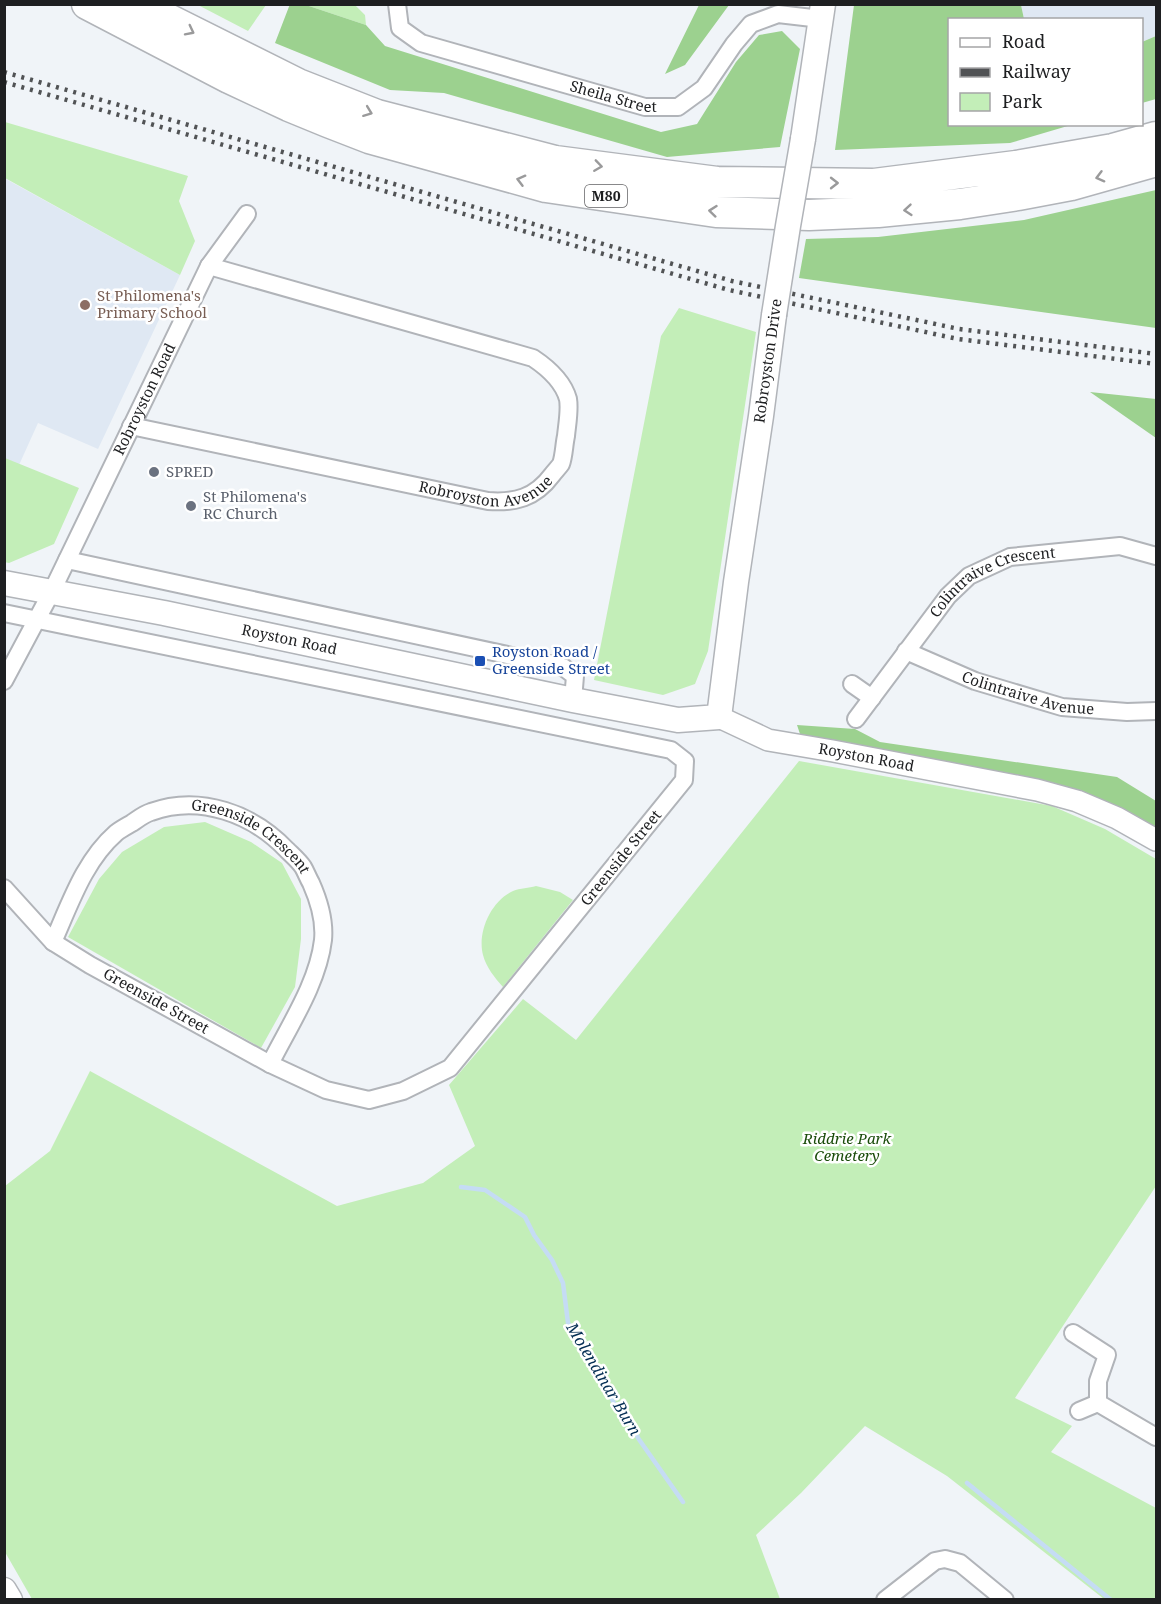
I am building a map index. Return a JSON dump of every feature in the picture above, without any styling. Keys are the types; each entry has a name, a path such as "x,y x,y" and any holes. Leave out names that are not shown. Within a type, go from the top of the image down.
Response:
{"highway":[{"name":"M80","path":"87,4 229,78 328,122 369,138 558,189 716,212 809,215 878,212 960,204 1018,195 1071,184 1156,161"},
{"name":"M80","path":"138,4 298,84 377,116 555,161 717,182 874,183 1016,166 1113,149 1156,137"}],"main road":[{"name":"Robroyston Drive","path":"719,717 774,315 822,11"},
{"name":"Royston Road","path":"4,583 164,613 573,700 678,720 719,717"},
{"path":"4,1590 10,1599"}],"street":[{"name":"Sheila Street","path":"397,4 400,28 421,43 645,107 678,107 704,88 734,44 751,24 778,14 822,11"},
{"name":"Robroyston Road","path":"4,681 52,591 209,266 247,214"},
{"name":"Robroyston Avenue","path":"131,426 488,501 505,502 528,496 547,482 561,464 567,426 568,400 550,369 533,358 209,266"},
{"name":"Colintraive Crescent","path":"856,720 948,596 969,576 1010,557 1120,546 1156,556"},
{"path":"67,560 563,667 575,676 573,700"},
{"path":"4,613 36,619"},
{"name":"Greenside Street","path":"4,888 53,942 90,965 270,1064 326,1090 369,1100 403,1091 450,1068 684,780 686,761 671,750 36,619"},
{"name":"Colintraive Avenue","path":"906,651 975,681 1062,706 1127,712 1156,711"},
{"path":"852,684 872,698"},
{"name":"Royston Road","path":"719,717 768,740 1037,790 1077,801 1117,818 1156,840"},
{"name":"Greenside Crescent","path":"53,942 85,871 99,851 117,832 133,822 150,812 176,806 210,807 251,821 275,837 303,867 316,893 323,921 323,940 318,968 270,1064"},
{"path":"1073,1333 1107,1355 1098,1381 1098,1403"},
{"path":"1079,1411 1098,1403"},
{"path":"1098,1403 1156,1437"},
{"path":"885,1599 935,1561 945,1559 960,1563 1005,1599"}],"shaded area":[{"path":"1021,5 1156,5 1156,36 1143,42 1143,18 1024,18"},
{"name":"St Philomena's Primary School","path":"4,178 180,275 98,449 38,423 19,465 4,458"}],"green space":[{"path":"290,4 306,5 366,25 385,46 661,132 697,124 736,62 759,35 782,31 800,49 780,147 667,157 444,93 390,90 275,43"},
{"path":"198,5 266,5 248,31"},
{"path":"306,5 355,5 365,15 366,25"},
{"path":"699,5 729,5 685,65 665,74"},
{"path":"854,5 1021,5 1024,18 948,18 948,126 1068,126 1010,143 835,150"},
{"path":"1156,36 1156,99 1143,103 1143,42"},
{"path":"5,122 188,176 179,201 195,241 180,275 5,178"},
{"path":"1156,190 1156,328 799,278 806,239 878,237 1024,220"},
{"path":"679,308 756,332 708,651 695,684 663,695 594,680 661,336"},
{"path":"1090,392 1156,399 1156,438"},
{"path":"5,458 79,488 54,544 9,563 4,562"},
{"path":"797,725 855,729 880,742 1117,777 1156,801 1156,828 1123,809 1083,792 1041,781 800,734"},
{"name":"Riddrie Park Cemetery","path":"799,761 1052,806 1105,829 1156,859 1156,1186 1015,1398 1072,1426 1051,1452 1156,1508 1156,1599 1104,1599 947,1476 865,1426 801,1493 756,1535 780,1599 32,1599 5,1552 5,1186 50,1151 90,1071 337,1206 423,1183 475,1146 449,1085 523,999 576,1040"},
{"path":"205,822 251,842 282,863 301,899 301,939 295,987 261,1048 68,937 99,879 122,852 164,827"},
{"path":"536,886 560,892 573,900 503,987 484,959 482,937 484,927 492,910 505,896 516,890"}],"waterway":[{"name":"Molendinar Burn","path":"461,1187 485,1190 525,1217 534,1235 552,1260 563,1283 568,1323 616,1407 633,1424 638,1438 683,1502"},
{"name":"Molendinar Burn","path":"967,1483 1111,1600"}],"railway":[{"path":"4,72 732,281 959,329 1156,354"},
{"path":"4,82 729,290 958,339 1156,364"}],"place":[{"name":"St Philomena's Primary School","path":"85,305"},
{"name":"SPRED","path":"154,472"},
{"name":"St Philomena's RC Church","path":"191,506"},
{"name":"Royston Road / Greenside Street","path":"480,661"}]}
